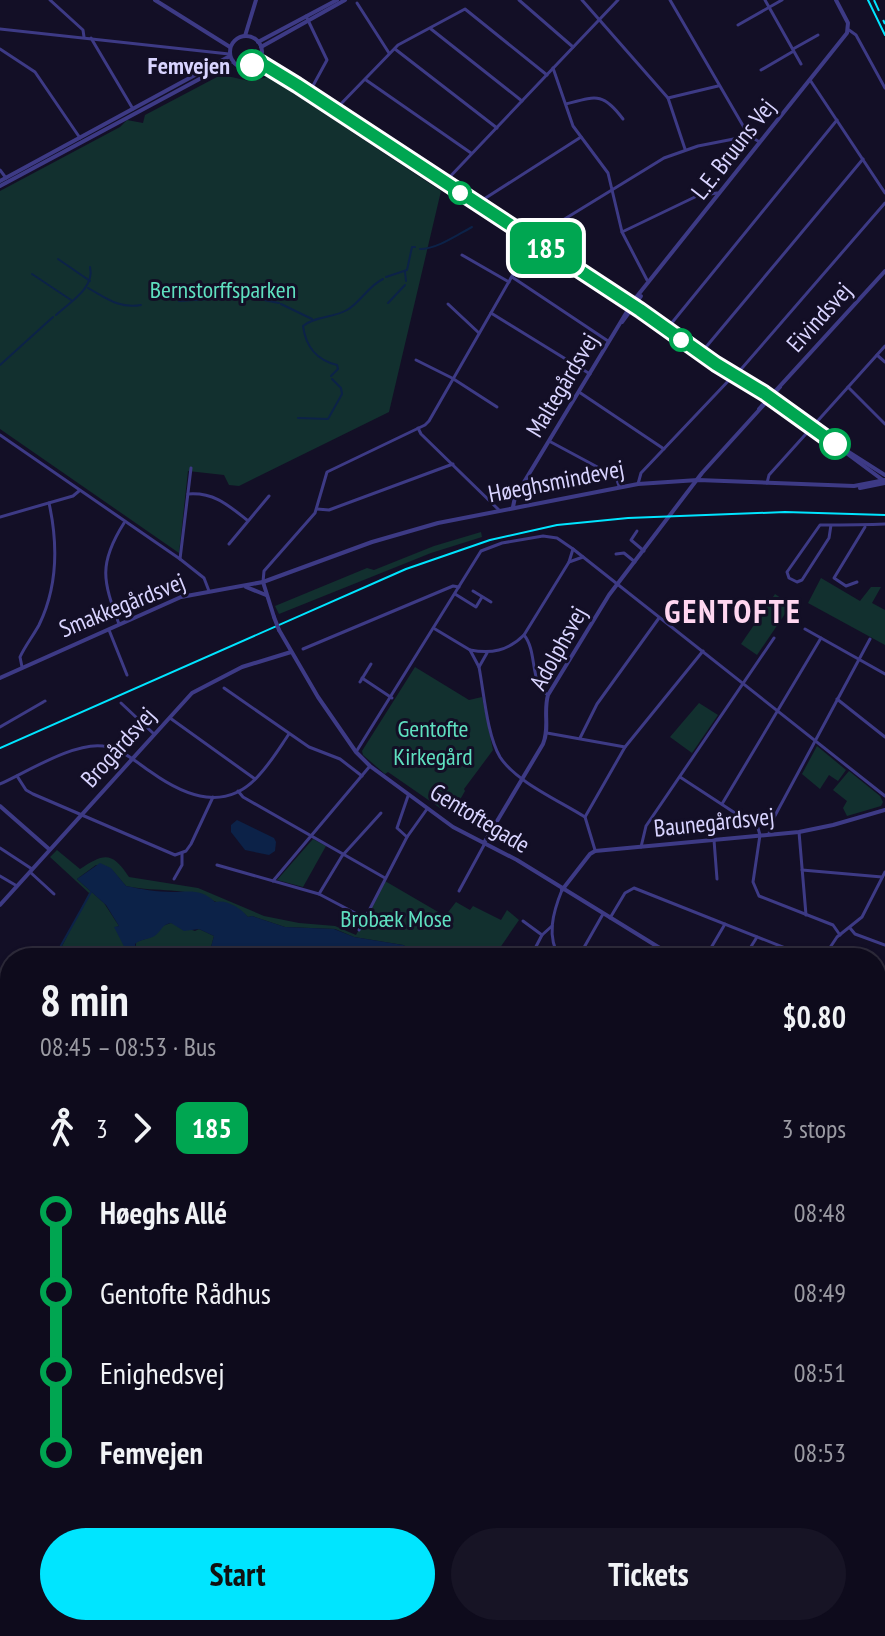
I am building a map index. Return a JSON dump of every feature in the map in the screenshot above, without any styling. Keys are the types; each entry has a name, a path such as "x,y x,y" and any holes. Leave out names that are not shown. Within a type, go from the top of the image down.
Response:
{"street":[{"path":"50,0 83,30 84,37"},
{"path":"155,0 218,38 245,67 259,60"},
{"path":"0,183 81,140 231,52 247,37 256,0"},
{"path":"259,44 337,0"},
{"path":"307,18 345,0"},
{"path":"519,0 573,47"},
{"path":"582,0 668,98 685,150"},
{"path":"444,183 618,0"},
{"path":"670,0 749,136 761,143"},
{"path":"765,0 801,64"},
{"path":"738,25 782,0"},
{"path":"836,0 849,30 856,35 885,88"},
{"path":"357,3 389,53"},
{"path":"335,110 394,48 462,10 469,10 547,75"},
{"path":"307,18 327,60 309,93"},
{"path":"430,28 522,101"},
{"path":"0,29 231,52"},
{"name":"L.E. Bruuns Vej","path":"631,308 849,30"},
{"path":"761,70 818,35"},
{"path":"247,37 259,44"},
{"path":"91,38 133,109"},
{"path":"259,44 259,60"},
{"path":"394,48 497,128"},
{"path":"0,49 35,72 81,140"},
{"path":"81,140 231,52"},
{"path":"259,60 701,353 884,479"},
{"path":"553,68 573,126 605,167 622,232 650,283"},
{"path":"365,79 471,153"},
{"path":"810,80 885,193"},
{"path":"668,98 720,85"},
{"path":"566,104 593,97 603,99 623,119"},
{"path":"664,329 837,120"},
{"path":"263,582 264,571 317,509 323,480 330,470 429,421 532,241 664,158 685,150 749,136"},
{"path":"479,205 581,137"},
{"path":"701,353 863,159"},
{"path":"0,170 7,180"},
{"path":"622,232 697,196 710,192 720,195"},
{"path":"638,484 641,473 734,376 885,203"},
{"path":"462,255 510,279 609,342"},
{"name":"Eivindsvej","path":"769,399 885,271"},
{"path":"448,304 479,333"},
{"name":"Maltegårdsvej","path":"513,507 515,497 631,308"},
{"path":"491,313 590,374"},
{"path":"767,483 769,475 885,346"},
{"path":"877,355 885,362"},
{"path":"416,360 452,378 497,407"},
{"path":"848,387 885,424"},
{"path":"579,392 664,449"},
{"name":"Adolphsvej","path":"484,843 543,744 547,733 545,706 548,695 618,584 698,480 769,399"},
{"path":"418,428 499,510"},
{"path":"0,435 180,559 204,578 210,591"},
{"path":"549,441 616,477 619,486"},
{"path":"317,509 329,510 453,464"},
{"path":"180,559 191,468"},
{"path":"854,486 862,488 884,479"},
{"name":"Høeghsmindevej","path":"263,582 408,531 619,486 698,480 854,486 884,479"},
{"path":"0,517 73,496 79,491"},
{"path":"188,494 218,498 247,520"},
{"path":"229,544 269,496"},
{"path":"22,667 20,657 44,611 53,581 56,538 49,503"},
{"path":"119,624 106,592 107,558 125,522"},
{"path":"831,525 829,538 802,580 797,582 789,578 787,572 817,527 831,525 885,524"},
{"path":"857,582 846,586 834,578 865,530 865,525"},
{"path":"637,531 631,540 644,551"},
{"path":"356,752 479,554 487,548 543,536 557,538 573,549 885,796"},
{"path":"435,629 470,650 487,653 510,647 524,635 569,562 573,549"},
{"path":"616,554 624,553 635,562"},
{"path":"569,562 583,557"},
{"name":"Smakkegårdsvej","path":"1,677 181,597 263,582"},
{"name":"Gentoftegade","path":"263,582 279,630 291,652 356,752 370,766 453,827 517,860 658,948"},
{"path":"246,586 266,595"},
{"path":"303,649 453,586 459,587"},
{"path":"473,591 491,602"},
{"path":"455,594 476,607 482,597"},
{"path":"580,738 597,704 659,617"},
{"path":"108,629 127,675"},
{"path":"805,629 885,674"},
{"path":"524,635 529,642 539,686 548,695"},
{"path":"641,847 644,829 774,638"},
{"path":"722,804 821,638"},
{"path":"769,834 771,823 870,639"},
{"path":"470,650 479,667 497,750 511,770 585,817 595,851 562,890 552,926 555,948"},
{"path":"585,817 625,747 703,651"},
{"name":"Brogårdsvej","path":"0,905 192,693 242,667 291,652"},
{"path":"479,667 487,653"},
{"path":"371,664 361,680 392,698"},
{"path":"224,688 289,734 315,750 345,762 362,776"},
{"path":"837,699 885,737"},
{"path":"0,727 45,701"},
{"path":"121,703 154,734"},
{"path":"169,718 255,779"},
{"path":"547,733 625,747"},
{"path":"0,784 80,747 111,747 180,791 213,797 238,791 255,779 289,734"},
{"path":"273,881 370,766"},
{"path":"17,776 26,790 167,853 182,853 191,844 213,797"},
{"path":"680,777 757,826 760,835 753,882 756,892 763,898 833,925 840,935"},
{"path":"238,791 243,797 385,878"},
{"path":"407,837 397,828 409,795"},
{"path":"0,806 49,849"},
{"path":"359,930 407,837 427,809"},
{"name":"Baunegårdsvej","path":"595,851 799,832 885,810"},
{"path":"319,894 344,853 381,813"},
{"path":"799,832 806,915"},
{"path":"714,840 717,879"},
{"path":"459,891 484,843"},
{"path":"0,848 31,870 54,894"},
{"path":"174,879 183,860 182,853"},
{"path":"217,865 319,894 355,913"},
{"path":"802,870 884,874 862,917 840,935 830,948"},
{"path":"0,876 17,886"},
{"path":"610,918 625,893 634,888 783,948"},
{"path":"584,948 603,914"},
{"path":"523,921 542,935"},
{"path":"711,948 725,924"},
{"path":"535,948 542,935 552,926"},
{"path":"850,928 855,934 885,945"},
{"path":"750,948 757,937"}],"green space":[{"name":"Bernstorffsparken","path":"217,77 249,81 269,77 441,191 389,412 239,486 229,485 224,475 188,471 179,553 0,429 0,191 120,127 127,120 143,123 145,115"},
{"path":"481,532 482,537 431,553 279,614 275,606 367,568 374,570 434,546"},
{"path":"821,578 860,601 871,587 881,587 872,603 885,610 885,645 808,603"},
{"path":"775,594 791,605 757,655 741,644"},
{"name":"Gentofte Kirkegård","path":"415,667 469,700 482,697 493,750 464,789 454,810 444,804 440,808 388,772 385,774 363,755 362,751"},
{"path":"699,703 718,715 692,753 670,737"},
{"path":"817,746 846,770 838,781 829,775 820,789 802,774"},
{"path":"849,771 880,796 881,806 847,816 843,808 847,801 833,790"},
{"path":"313,839 326,846 303,887 277,880"},
{"name":"Brobæk Mose","path":"57,850 80,869 107,857 118,863 129,877 198,888 264,916 335,926 356,935 385,881 445,916 456,902 470,910 473,906 501,920 507,910 519,920 500,948 409,948 354,937 335,929 285,927 248,917 236,909 192,893 126,886 113,871 96,865 77,879 104,903 119,926 116,927 125,948 61,948 89,893 50,857"},
{"path":"171,923 195,931 199,929 214,936 211,948 136,948 136,942 151,937 162,926"}],"water":[{"path":"237,820 274,838 275,851 269,855 245,850 231,832 231,825"},
{"path":"100,863 111,868 126,886 199,893 215,902 233,905 248,917 285,927 334,929 354,937 409,948 211,948 214,936 199,929 184,931 171,923 155,936 135,944 136,948 125,948 114,927 119,926 106,905 77,879"}],"waterway":[{"path":"420,249 440,244 472,227"},
{"path":"386,277 407,270 412,247 415,247"},
{"path":"58,259 90,281"},
{"path":"56,315 85,288 91,275 90,267"},
{"path":"405,272 406,281"},
{"path":"32,274 71,300"},
{"path":"331,376 338,369 337,365 314,352 303,326 347,310 383,279"},
{"path":"388,303 405,285"},
{"path":"88,288 119,304 141,305"},
{"path":"212,299 244,296 279,303"},
{"path":"179,301 208,299"},
{"path":"281,304 312,319"},
{"path":"0,365 53,317"},
{"path":"298,418 328,419 342,394 341,388 332,379"},
{"path":"60,948 91,892"}],"tram line":[{"path":"868,0 885,35"},
{"path":"0,748 406,569 490,540 557,525 628,518 785,512 885,515"}],"railway":[{"path":"874,0 885,24"}],"bus line":[{"name":"185","path":"252,65 261,63 297,85 640,310 835,444"}],"place":[{"name":"Femvejen","path":"252,65"}],"district":[{"name":"GENTOFTE","path":"733,611"}]}
